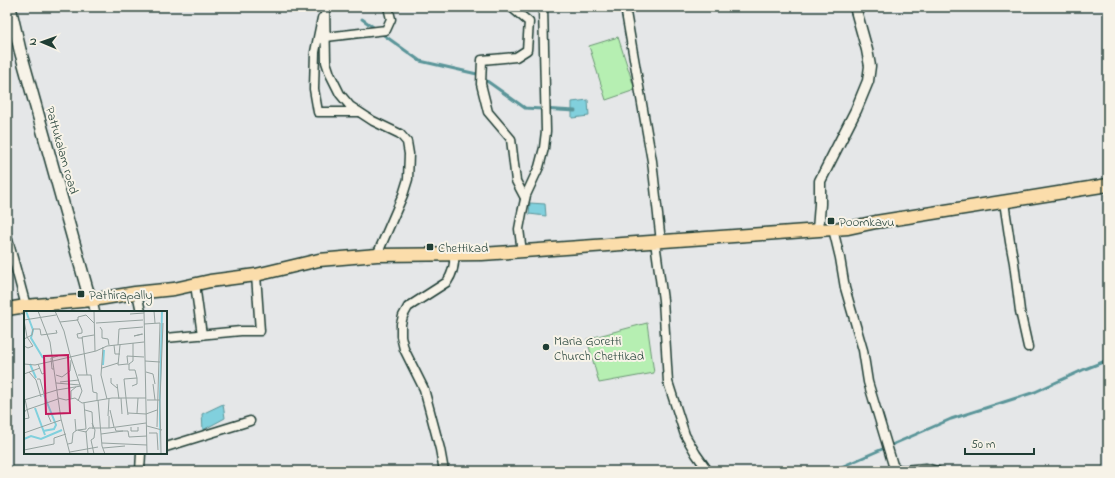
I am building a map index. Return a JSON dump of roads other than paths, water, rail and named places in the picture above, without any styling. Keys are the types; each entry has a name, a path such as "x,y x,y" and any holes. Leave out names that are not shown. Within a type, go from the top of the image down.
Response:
{"main road":[{"name":"Pattukalam road","path":"10,7 22,58 93,306"},
{"path":"7,309 93,306 137,293 174,289 210,281 256,274 319,260 377,255 454,255 522,252 848,228 876,222 1108,185"}],"street":[{"path":"325,7 326,62 340,94 350,106 358,112 400,134 407,142 409,154 408,179 403,195 377,255"},
{"path":"325,7 314,52 314,89 318,112 358,112"},
{"path":"317,41 326,38 386,30 391,19 388,7"},
{"path":"511,7 529,22 527,50 516,57 482,60 480,84 488,112 511,140 516,181 525,198"},
{"path":"522,252 519,229 525,198 539,167 544,148 546,131 543,7"},
{"path":"625,7 652,161 668,382 685,435 708,471"},
{"path":"818,230 820,181 856,110 868,81 870,66 855,7"},
{"path":"1004,202 1020,311 1028,347"},
{"path":"833,229 845,288 863,350 868,382 893,465 897,469 903,470 926,468 937,471"},
{"path":"7,236 28,309"},
{"path":"444,471 440,449 424,389 404,349 401,336 401,324 408,307 447,282 454,269 454,255"},
{"path":"167,338 241,331 260,331 256,274"},
{"path":"195,284 202,335"},
{"path":"137,293 141,311"},
{"path":"167,447 250,422"},
{"path":"140,471 142,454"}],"water":[{"path":"588,100 589,116 572,118 572,102"},
{"path":"530,203 545,204 546,216 529,214"},
{"path":"223,404 225,418 203,430 202,414"}],"waterway":[{"path":"362,19 376,29"},
{"path":"381,33 420,61 477,74 525,108 575,111"},
{"path":"832,471 951,419 1035,392 1108,360"}],"place":[{"name":"Poomkavu","path":"831,221"},
{"name":"Chettikad","path":"430,247"},
{"name":"Pathirapally","path":"81,294"},
{"name":"Maria Goretti Church Chettikad","path":"546,347"}]}
